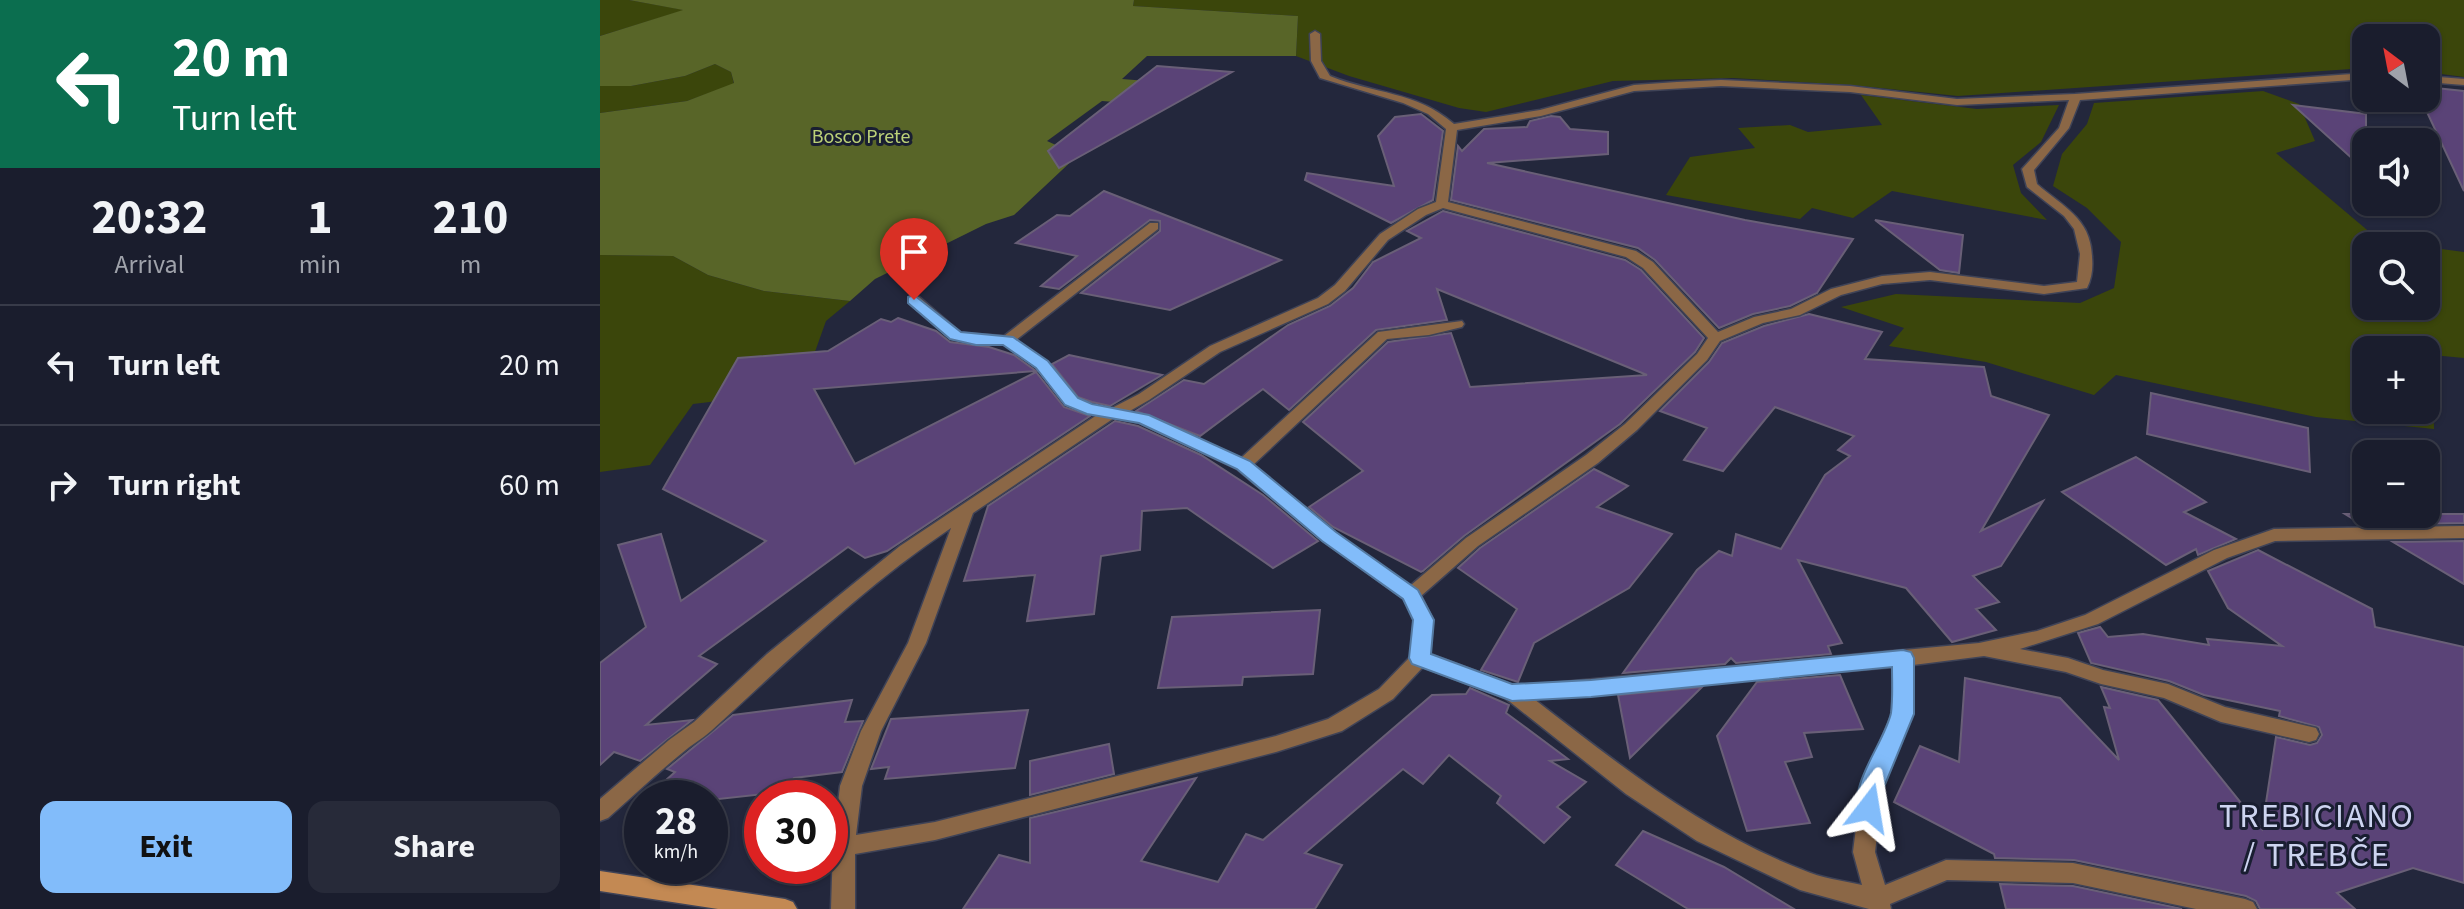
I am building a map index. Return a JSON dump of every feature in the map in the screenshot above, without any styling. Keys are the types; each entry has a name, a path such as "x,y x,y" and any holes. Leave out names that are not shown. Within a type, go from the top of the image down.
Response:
{"main road":[{"path":"600,881 785,909"}],"street":[{"path":"1315,34 1313,49 1316,64 1326,78 1416,105 1441,117 1452,128"},
{"path":"1452,128 1541,113 1634,88 1677,85 1721,83 1850,89 1957,102 2075,97 2352,77"},
{"path":"2440,80 2464,82"},
{"path":"1411,595 1472,542 1592,459 1631,427 1702,357 1715,338 1759,320 1795,312 1836,292 1882,280 1930,276 2044,290 2082,285 2086,277 2085,233 2077,221 2031,185 2028,169 2057,142 2072,116 2075,97"},
{"path":"1442,204 1452,128"},
{"path":"600,812 701,728 774,659 906,550 1112,413 1144,397 1215,349 1323,301 1340,288 1384,237 1422,212 1442,204 1648,261 1667,288 1706,322 1715,338"},
{"path":"1007,340 1154,226"},
{"path":"848,845 935,831 1335,725 1386,694 1420,658 1424,620 1411,595 1329,537 1243,465 1143,419 1087,409 1071,402 1042,365 1007,340 976,340 956,336 914,300"},
{"path":"1243,465 1383,335 1429,331 1457,324"},
{"path":"848,812 851,786 871,731 917,643 966,510"},
{"path":"1512,693 1985,650 2066,630 2137,599 2248,542 2274,535 2464,532"},
{"path":"1985,650 2068,665 2101,677 2168,691 2221,714 2309,734"},
{"path":"1420,658 1512,693 1634,788 1705,834 1800,880 1873,906 1946,870 2073,873 2176,892 2245,909"},
{"path":"1873,906 1864,852 1865,839 1872,787 1902,714 1903,658"},
{"path":"843,884 843,909"}],"green space":[{"path":"600,0 629,0 685,10 600,36"},
{"name":"Bosco Prete","path":"629,0 1134,0 1133,6 1298,16 1296,56 1147,56 1122,79 1198,85 1155,105 1102,101 1047,141 1078,155 1014,215 986,224 875,279 850,301 764,291 708,275 673,256 600,255 600,113 687,101 734,83 731,72 715,64 685,76 631,86 600,86 600,36 683,10"},
{"path":"1134,0 2464,0 2464,77 2440,74 2440,24 2352,24 2352,69 1958,96 1851,85 1733,78 1613,81 1486,112 1459,108 1349,76 1296,56 1298,16 1133,6"},
{"path":"715,64 731,72 734,84 687,101 600,113 600,86 631,86 685,76"},
{"path":"2263,91 2299,104 2315,141 2276,153 2370,232 2352,232 2352,320 2440,320 2440,249 2464,252 2464,358 2440,356 2440,336 2352,336 2352,421 2316,417 2116,375 2094,395 1986,362 1889,346 1904,328 1841,307 1896,294 2080,303 2114,288 2121,242 2087,208 2053,186 2062,154 2087,124 2094,103"},
{"path":"1861,95 1977,109 2059,105 2041,142 2013,165 2021,193 2047,220 1892,191 1853,218 1812,208 1800,219 1666,195 1690,157 1755,148 1738,128 1790,125 1808,132 1882,125"},
{"path":"600,255 673,256 708,275 764,291 850,301 826,321 801,391 693,404 650,465 600,472"},
{"path":"2385,424 2434,424 2434,429"}],"building":[{"path":"1157,66 1232,72 1059,168 1048,151"},
{"path":"2440,88 2464,91 2464,191 2440,140 2440,128 2434,128 2427,112 2440,112"},
{"path":"2293,105 2366,114 2366,128 2352,128 2352,158"},
{"path":"1421,114 1443,131 1433,200 1391,223 1305,180 1307,173 1394,186 1378,136 1395,117"},
{"path":"1560,117 1570,129 1608,132 1608,154 1487,163 1745,220 1853,239 1817,293 1790,306 1753,314 1719,328 1655,260 1638,248 1451,200 1458,146 1462,151 1484,129 1527,127 1530,121"},
{"path":"1104,191 1281,260 1170,310 1081,293 1160,231 1160,221 1150,220 1059,289 1041,286 1077,256 1016,243 1057,215 1070,216"},
{"path":"1443,211 1625,260 1641,270 1704,338 1695,352 1620,424 1464,536 1423,571 1333,527 1309,507 1363,471 1303,422 1388,342 1451,333 1470,387 1647,375 1437,289 1447,320 1376,330 1289,410 1263,389 1200,436 1136,411 1184,380 1204,384 1288,325 1330,306 1353,288 1373,262 1421,238 1407,231"},
{"path":"1875,220 1963,235 1959,273 1940,270"},
{"path":"1809,314 1882,332 1865,359 1984,367 1991,396 2049,415 1981,531 2043,501 2001,566 1973,576 1999,602 1976,609 1996,630 1952,642 1906,588 1798,560 1842,643 1828,646 1831,654 1736,663 1731,658 1725,664 1623,673 1697,570 1719,551 1732,556 1736,534 1781,549 1825,475 1850,456 1838,450 1854,436 1775,407 1723,471 1684,460 1707,428 1660,411 1709,362 1722,343 1764,326"},
{"path":"898,318 936,331 950,342 989,347 1014,355 1036,371 814,389 855,464 1036,372 1064,407 1090,416 887,551 865,558 848,547 699,656 717,664 646,725 692,720 640,761 614,752 600,765 600,663 646,627 618,545 661,534 681,601 766,541 663,489 738,358 828,351 881,319 891,322"},
{"path":"1069,355 1162,375 1110,406 1078,397 1052,364"},
{"path":"2151,393 2308,428 2310,472 2147,434"},
{"path":"1115,421 1138,426 1201,455 1263,495 1318,541 1273,568 1187,508 1142,511 1140,550 1101,556 1094,614 1027,621 1035,575 964,581 988,506"},
{"path":"2136,457 2206,502 2184,512 2236,539 2198,555 2196,549 2166,565 2062,492"},
{"path":"1594,469 1628,486 1597,507 1672,534 1629,588 1534,643 1518,682 1481,670 1517,609 1458,568 1480,548"},
{"path":"2440,514 2464,514 2464,523 2440,523"},
{"path":"2464,541 2464,584 2393,542"},
{"path":"2258,550 2372,609 2375,627 2464,647 2464,883 2413,868 2337,893 2355,909 2260,909 2256,901 2246,896 2074,860 1995,858 1994,854 1894,802 1920,746 1959,762 1965,678 2060,698 2119,760 2104,707 2110,708 2101,687 2158,700 2262,829 2276,737 2310,745 2317,743 2322,735 2319,727 2279,716 2280,711 2204,695 2169,681 2091,663 2078,633 2100,627 2108,637 2143,634 2209,645 2207,639 2282,646 2228,608 2208,571"},
{"path":"1320,610 1313,674 1243,677 1242,685 1158,688 1172,617"},
{"path":"1840,675 1863,729 1804,733 1812,757 1785,762 1810,823 1747,831 1717,736 1757,682"},
{"path":"1702,687 1630,758 1618,695"},
{"path":"1470,688 1509,705 1506,713 1568,759 1550,761 1586,782 1557,807 1570,817 1544,843 1497,803 1501,796 1449,755 1423,784 1403,769 1305,853 1342,865 1315,909 963,909 999,855 1030,863 1030,818 1196,778 1141,861 1218,882 1246,834 1263,840 1432,695 1466,694"},
{"path":"852,700 845,722 863,721 842,772 792,780 744,780 744,796 728,798 728,780 666,780 675,772 667,769 733,715"},
{"path":"1028,710 1015,768 885,779 889,767 871,769 891,719"},
{"path":"1109,744 1114,774 1030,795 1030,761"},
{"path":"1643,831 1724,867 1794,909 1688,909 1616,865"},
{"path":"2000,884 2073,886 2182,909 2006,909"}],"district":[{"name":"TREBICIANO / TREBČE","path":"2317,834"}],"route":[{"path":"914,300 956,336 976,340 1007,340 1042,365 1071,402 1087,409 1143,419 1243,465 1329,537 1411,595 1424,620 1420,658 1468,679 1512,693 1903,658 1902,714 1872,787 1869,808"}]}
